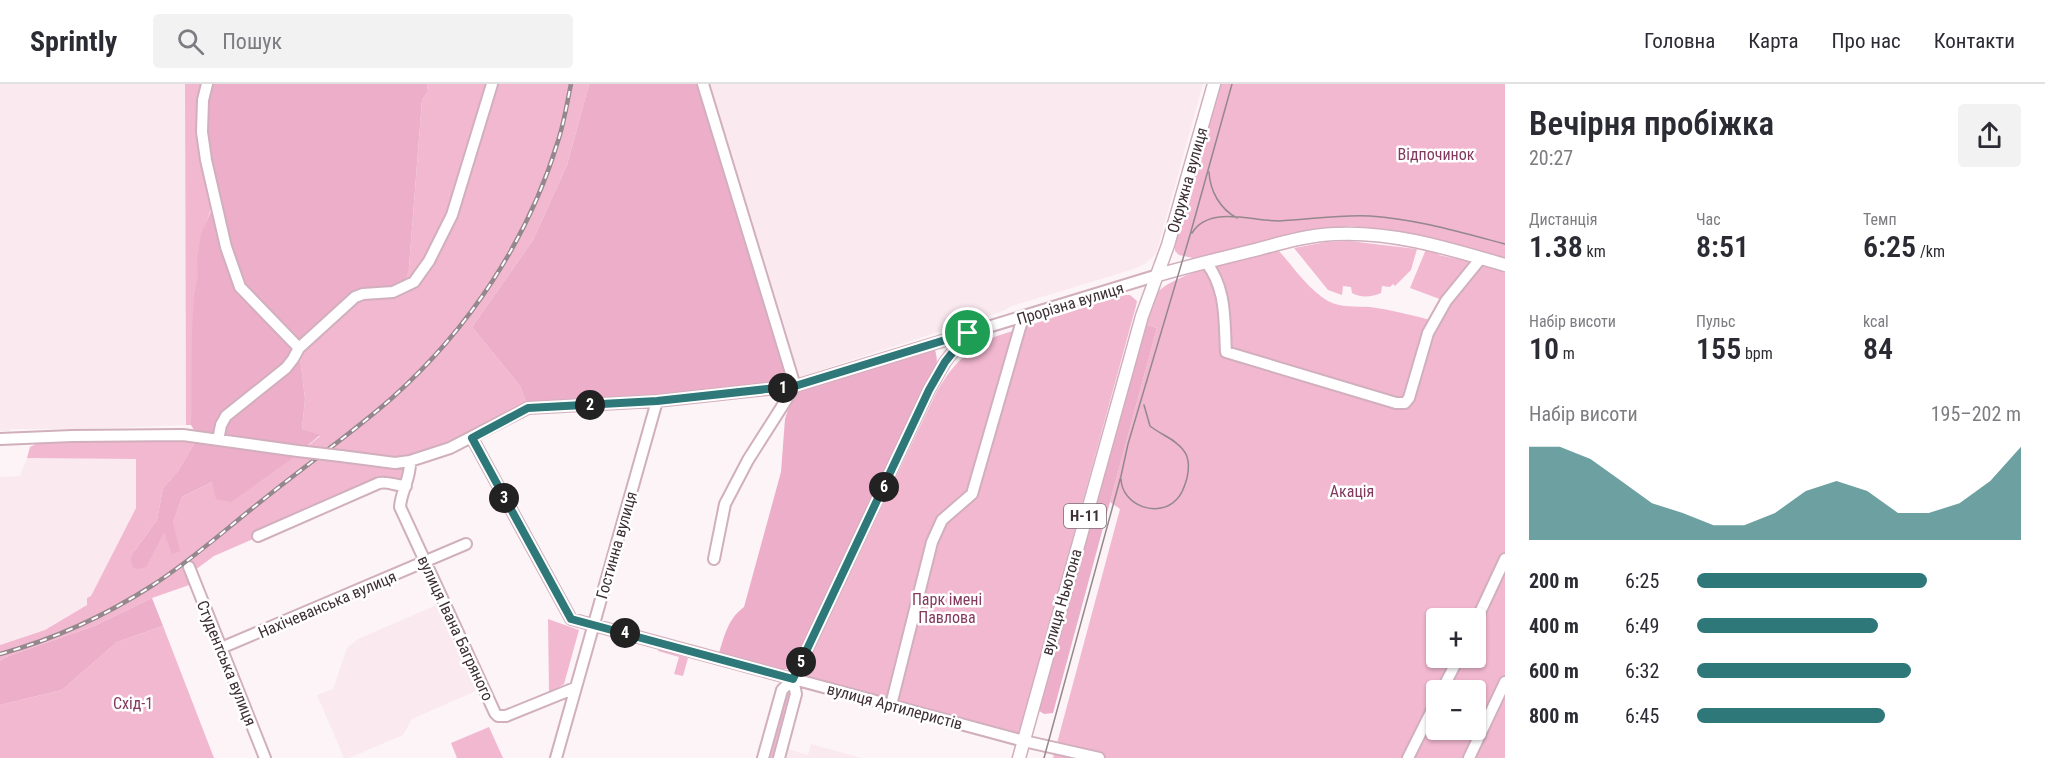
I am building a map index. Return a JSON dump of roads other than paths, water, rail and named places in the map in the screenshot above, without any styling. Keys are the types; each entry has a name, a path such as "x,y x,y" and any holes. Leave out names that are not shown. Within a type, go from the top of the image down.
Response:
{"main road":[{"name":"Окружна вулиця","path":"1158,275 1214,84"},
{"name":"Прорізна вулиця","path":"1158,275 1295,240 1337,234 1370,235 1407,240 1505,266"},
{"name":"вулиця Ньютона","path":"1019,758 1136,336 1158,275"}],"street":[{"path":"207,84 203,100 202,132 206,160 226,247 240,287 299,348"},
{"path":"218,440 221,425 226,416 286,368 299,348 355,297 363,294 393,292 414,282 429,261 452,215 492,84"},
{"path":"703,84 795,386 748,460 725,504 714,559"},
{"path":"1206,262 1216,276 1221,290 1226,352 1396,403 1405,403 1409,398 1428,333 1446,301 1481,258"},
{"name":"Прорізна вулиця","path":"0,439 183,435 385,462 410,461 431,456 472,438 528,408 657,401 795,386 1158,275"},
{"path":"891,705 933,542 942,520 972,494 1023,317"},
{"path":"763,758 782,690 793,679 929,390 945,362 968,333"},
{"name":"Гостинна вулиця","path":"555,758 657,401"},
{"name":"вулиця Артилеристів","path":"472,438 571,619 1024,741 1099,758"},
{"path":"400,507 409,478 410,461"},
{"path":"258,536 379,483 406,486"},
{"name":"вулиця Івана Багряного","path":"391,484 495,713 498,716 506,716 575,688"},
{"name":"Нахічеванська вулиця","path":"221,648 466,544"},
{"path":"1482,608 1505,559"},
{"name":"Студентська вулиця","path":"189,567 265,758"},
{"path":"779,758 796,694 793,679"},
{"path":"1469,758 1505,682"},
{"path":"1408,758 1426,722"}],"tram line":[{"path":"1044,758 1128,444 1232,84"},
{"path":"1209,172 1211,186 1217,199 1237,218"},
{"path":"1192,233 1199,224 1220,217 1278,221 1370,216 1421,223 1505,244"},
{"path":"1121,479 1123,488 1134,502 1152,509 1169,505 1179,497 1188,475 1186,454 1177,443 1150,426 1144,405"}],"railway":[{"path":"0,654 79,626 117,607 167,575 361,424 420,371 470,312 493,281 513,248 545,178 564,120 571,84"}],"park label":[{"name":"Відпочинок","path":"1436,154"},
{"name":"Акація","path":"1352,491"},
{"name":"Парк імені Павлова","path":"947,608"},
{"name":"Схід-1","path":"133,703"}]}
